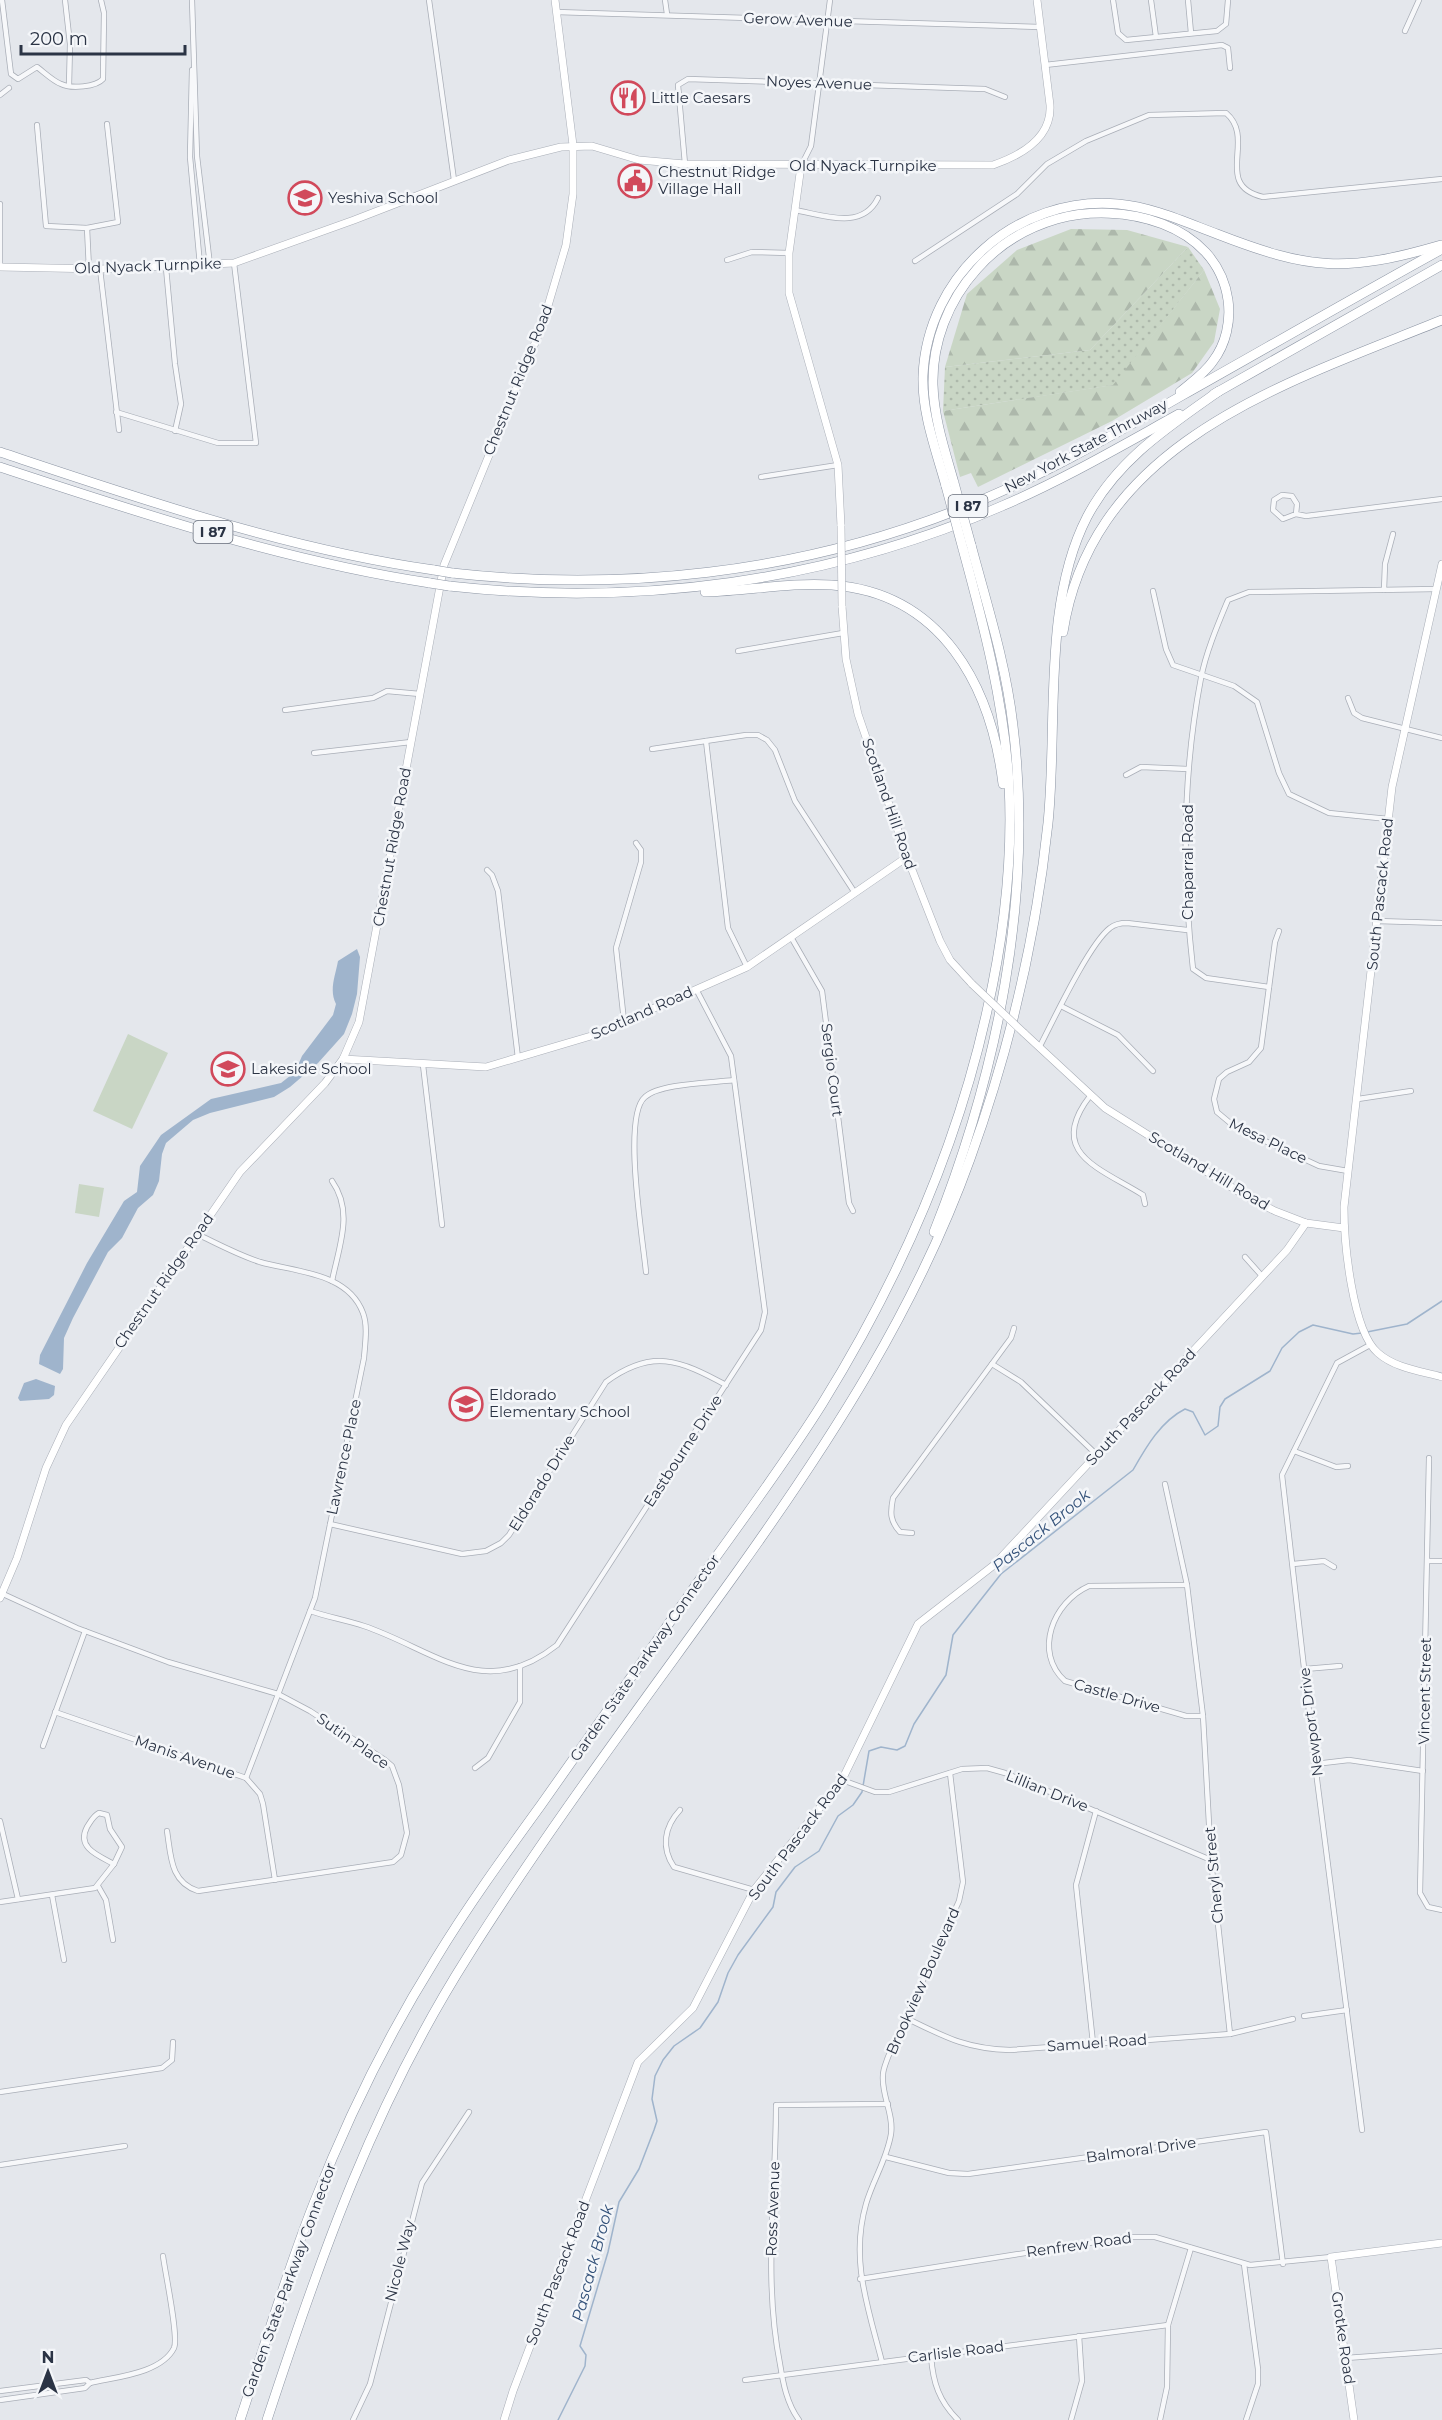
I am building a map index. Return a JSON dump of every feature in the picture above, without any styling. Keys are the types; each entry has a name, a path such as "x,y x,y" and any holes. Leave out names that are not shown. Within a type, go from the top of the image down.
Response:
{"highway":[{"path":"910,1299 956,1175 984,1080 1004,982 1016,884 1019,804 1013,724 1003,664 924,398 924,368 929,338 939,310 959,276 986,246 1019,224 1065,207 1115,204 1154,211 1263,252 1312,263 1371,263 1429,252"},
{"path":"950,485 936,415 933,387 934,359 944,323 961,289 985,260 1015,237 1049,222 1096,213 1143,218 1166,225 1190,238 1202,248 1217,267 1224,283 1228,305 1227,330 1221,347 1208,368 1161,408"},
{"name":"New York State Thruway","path":"0,452 131,494 359,558 452,573 549,580 639,579 720,571 817,553 904,529 977,502 1052,468 1161,408 1429,252 1442,247"},
{"name":"New York State Thruway","path":"0,467 118,505 293,555 368,573 449,586 574,594 648,592 722,585 795,572 916,540 1039,489 1440,267"},
{"path":"1056,676 1067,607 1082,562 1104,521 1144,475 1191,438 1262,396 1442,320"},
{"path":"910,1299 948,1216 973,1152 999,1068 1024,972 1047,834 1058,615 1073,548 1090,513 1110,481 1132,456 1219,391"},
{"path":"967,547 1003,724 1010,804 1007,882"},
{"path":"648,592 708,592 799,585 840,586 885,597 929,624 965,664 989,716 1003,784 1007,882"},
{"name":"Garden State Parkway Connector","path":"240,2420 298,2246 326,2172 363,2091 409,2004 477,1895 792,1450 845,1366 891,1279 939,1170 968,1086 993,980 1007,882"},
{"name":"Garden State Parkway Connector","path":"267,2420 339,2208 379,2117 424,2029 508,1896 826,1443 873,1368 910,1299"}],"street":[{"path":"2,0 11,74 18,80 37,67 59,83 69,86 93,84 103,79 104,14 101,0"},
{"path":"65,0 70,44 69,86"},
{"path":"192,0 197,156 210,266"},
{"path":"429,0 454,180"},
{"name":"Chestnut Ridge Road","path":"1,1596 17,1558 46,1468 66,1425 240,1172 325,1083 343,1059 359,1022 438,592 448,551 542,326 559,273 573,194 573,146 555,0"},
{"path":"665,0 666,14"},
{"path":"801,166 811,146 830,0"},
{"path":"1037,0 1045,65 1222,45 1228,48 1230,68"},
{"path":"1113,0 1118,33 1123,39 1222,28 1226,24 1228,0"},
{"path":"1151,0 1156,37"},
{"path":"1188,0 1191,33"},
{"path":"1405,31 1419,0"},
{"name":"Gerow Avenue","path":"556,12 1040,27"},
{"path":"194,46 190,157 200,266"},
{"name":"Old Nyack Turnpike","path":"0,267 166,268 210,266 234,262 354,220 509,160 573,146 599,147 639,160 685,164 993,165 1030,146 1046,130 1051,113 1045,65"},
{"name":"Noyes Avenue","path":"685,164 678,92 678,85 682,81 818,83 984,90 1005,97"},
{"path":"0,95 9,87"},
{"path":"915,261 1017,194 1047,164 1086,141 1149,115 1226,113 1236,121 1238,131 1236,174 1239,183 1250,194 1263,197 1442,178"},
{"path":"37,125 46,226 87,228 118,222 107,124"},
{"name":"Scotland Hill Road","path":"801,166 787,273 792,310 838,465 843,633 858,714 907,856 940,941 950,960 972,984 1089,1096 1244,1194 1275,1211 1306,1223 1344,1228"},
{"path":"795,210 835,218 857,218 866,214 878,198"},
{"path":"0,204 0,267"},
{"path":"87,228 89,269"},
{"path":"727,260 752,252 789,253"},
{"path":"117,412 218,443 256,443 234,262"},
{"path":"166,268 181,404 175,431"},
{"path":"100,269 119,430"},
{"path":"761,477 838,465"},
{"path":"1296,514 1297,504 1292,496 1282,495 1274,500 1273,510 1278,518 1288,519 1296,514 1306,516 1442,500"},
{"path":"1384,590 1385,564 1394,534"},
{"name":"South Pascack Road","path":"1369,1342 1360,1321 1344,1228 1348,1171 1358,1099 1388,819 1403,729 1442,564"},
{"name":"Chaparral Road","path":"1269,987 1206,978 1198,973 1193,969 1187,930 1188,769 1201,675 1228,600 1238,594 1437,589"},
{"path":"1153,591 1168,657 1173,665 1234,686 1257,702 1279,773 1289,794 1329,813 1388,819"},
{"path":"738,651 843,633"},
{"path":"285,710 373,698 387,691 420,694"},
{"path":"1348,698 1354,713 1362,718 1442,738"},
{"path":"652,749 746,735 758,735 767,740 775,750 795,801 855,893"},
{"path":"706,741 728,928 747,967"},
{"path":"314,753 411,742"},
{"path":"1126,775 1142,767 1188,769"},
{"path":"624,1021 616,958 641,862 641,850 636,843"},
{"name":"Scotland Road","path":"343,1059 486,1067 591,1036 747,967 907,856"},
{"path":"487,870 498,891 518,1059"},
{"path":"1377,921 1442,923"},
{"path":"1039,1048 1096,945 1109,928 1118,923 1127,923 1187,930"},
{"name":"Mesa Place","path":"1279,930 1275,942 1262,1048 1249,1062 1227,1072 1219,1079 1214,1099 1218,1112 1235,1127 1319,1166 1348,1171"},
{"name":"Sergio Court","path":"791,937 822,991 849,1203 853,1211"},
{"name":"Eastbourne Drive","path":"310,1611 363,1626 464,1669 501,1672 546,1654 557,1645 761,1330 765,1312 731,1056 696,989"},
{"path":"1061,1006 1118,1035 1154,1071"},
{"path":"423,1065 442,1225"},
{"path":"646,1272 632,1133 638,1107 644,1097 656,1090 734,1080"},
{"path":"1358,1099 1411,1091"},
{"path":"1089,1096 1073,1120 1071,1132 1076,1147 1086,1160 1143,1195 1145,1204"},
{"path":"332,1180 341,1194 345,1217 332,1281"},
{"name":"South Pascack Road","path":"504,2420 638,2062 693,2008 754,1890 842,1780 918,1624 954,1593 994,1565 1262,1276 1306,1223"},
{"name":"Lawrence Place","path":"197,1234 237,1254 332,1281 348,1292 362,1310 365,1333 364,1358 310,1611 246,1778"},
{"path":"1245,1257 1262,1276"},
{"path":"912,1533 900,1532 892,1522 890,1509 893,1498 992,1364 1014,1328"},
{"path":"1369,1342 1383,1358 1395,1364 1442,1377"},
{"name":"Newport Drive","path":"1362,2130 1315,1764 1282,1475 1337,1363 1369,1342"},
{"name":"Eldorado Drive","path":"330,1524 462,1554 486,1551 509,1535 606,1383 615,1376 640,1364 673,1361 692,1366 726,1385"},
{"path":"992,1364 1022,1383 1097,1455"},
{"path":"1294,1451 1336,1467 1348,1466"},
{"name":"Vincent Street","path":"1430,1458 1420,1893 1428,1907 1442,1911"},
{"name":"Cheryl Street","path":"1165,1484 1187,1585 1203,1716 1211,1860 1230,2034"},
{"path":"1293,1564 1324,1561 1334,1567"},
{"path":"1428,1561 1442,1561"},
{"name":"Castle Drive","path":"1187,1585 1089,1586 1078,1591 1057,1614 1048,1651 1057,1674 1065,1681 1186,1716 1203,1716"},
{"name":"Sutin Place","path":"1,1596 168,1662 278,1694 310,1711 393,1766 399,1785 407,1833 401,1855 393,1862 205,1891 191,1888 176,1876 167,1831"},
{"path":"43,1746 85,1631"},
{"path":"475,1768 488,1758 520,1702 520,1666"},
{"path":"1305,1669 1340,1666"},
{"name":"Manis Avenue","path":"55,1712 246,1778 260,1794 263,1804 275,1881"},
{"path":"1315,1764 1349,1760 1423,1771"},
{"name":"Lillian Drive","path":"842,1780 867,1789 889,1792 962,1769 987,1768 1005,1773 1211,1860"},
{"name":"Brookview Boulevard","path":"882,2362 860,2278 859,2241 867,2203 886,2157 892,2124 883,2075 959,1901 963,1882 950,1773"},
{"path":"680,1810 671,1819 666,1832 667,1856 674,1867 754,1890"},
{"path":"1093,2043 1076,1885 1096,1811"},
{"path":"0,1902 99,1886 114,1864 122,1847 110,1829 107,1815 97,1813 85,1831 85,1843 92,1852 114,1864"},
{"path":"0,1821 18,1899"},
{"path":"99,1886 106,1900 113,1940"},
{"path":"52,1895 64,1960"},
{"path":"1304,2016 1347,2010"},
{"name":"Samuel Road","path":"906,2018 960,2045 985,2050 1230,2034 1293,2019"},
{"path":"0,2092 162,2068 172,2060 173,2042"},
{"name":"Ross Avenue","path":"799,2420 786,2392 772,2320 770,2289 776,2105 888,2104"},
{"name":"Nicole Way","path":"353,2420 370,2384 422,2183 469,2112"},
{"name":"Balmoral Drive","path":"886,2157 949,2173 968,2174 1266,2132 1283,2264"},
{"path":"0,2165 125,2146"},
{"name":"Renfrew Road","path":"860,2278 1127,2236 1155,2237 1244,2264 1283,2264 1331,2257"},
{"path":"1331,2257 1442,2243"},
{"path":"1160,2420 1167,2387 1168,2325 1191,2248"},
{"path":"0,2400 86,2388 90,2383 150,2367 168,2356 174,2348 176,2339 163,2256"},
{"name":"Grotke Road","path":"1331,2257 1354,2420"},
{"path":"1244,2264 1258,2369 1258,2384 1246,2420"},
{"name":"Carlisle Road","path":"745,2380 1168,2325"},
{"path":"1071,2420 1082,2380 1079,2336"},
{"path":"1346,2358 1442,2351"},
{"path":"931,2356 934,2386 942,2401 958,2420"},
{"path":"0,2391 86,2380 90,2383"}],"green space":[{"path":"1071,229 1127,230 1188,247 1090,350 945,367 967,294 1017,250"},
{"path":"1188,247 1204,270 1114,385 943,411 945,367 1090,350"},
{"path":"1204,270 1220,309 1214,342 1192,373 1112,421 978,487 971,473 960,477 943,411 1113,385"},
{"path":"128,1034 168,1053 132,1129 93,1111"},
{"path":"79,1184 104,1188 99,1217 75,1213"}],"water":[{"path":"357,949 360,957 357,994 344,1034 318,1063 290,1087 274,1097 210,1113 193,1120 166,1143 162,1154 159,1181 153,1195 138,1208 122,1238 108,1252 73,1318 64,1338 63,1369 60,1374 39,1364 40,1355 87,1263 124,1201 137,1192 140,1166 161,1135 211,1099 281,1083 295,1072 302,1056 333,1015 336,1004 333,988 338,961"},
{"path":"36,1379 55,1386 54,1395 49,1399 20,1401 18,1398 24,1383"}],"waterway":[{"name":"Pascack Brook","path":"1367,1332 1407,1324 1442,1301"},
{"name":"Pascack Brook","path":"558,2420 585,2366 586,2355 580,2346 608,2252 619,2202 639,2169 657,2121 652,2099 655,2076 663,2060 674,2046 700,2028 718,2002 728,1973 738,1955 773,1907 776,1892 795,1867 819,1851 838,1816 853,1805 862,1792 869,1751 881,1747 897,1750 905,1746 914,1724 946,1675 953,1635 1001,1574 1133,1470 1155,1435 1176,1414 1185,1409 1193,1412 1205,1435 1218,1426 1220,1407 1225,1399 1270,1371 1282,1348 1299,1332 1313,1325 1353,1334 1362,1333"}],"place":[{"name":"Little Caesars","path":"628,98"},
{"name":"Chestnut Ridge Village Hall","path":"635,181"},
{"name":"Yeshiva School","path":"305,198"},
{"name":"Lakeside School","path":"228,1069"},
{"name":"Eldorado Elementary School","path":"466,1404"}]}
